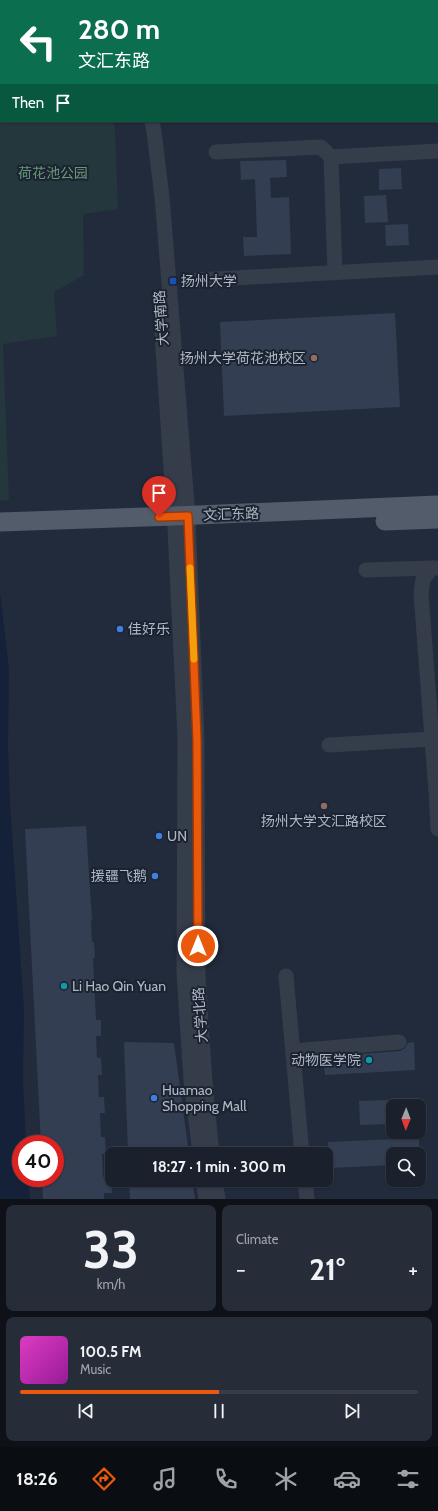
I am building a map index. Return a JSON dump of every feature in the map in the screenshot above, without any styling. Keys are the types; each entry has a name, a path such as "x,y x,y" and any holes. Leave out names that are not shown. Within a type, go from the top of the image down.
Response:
{"main road":[{"name":"文汇东路","path":"181,522 438,505"},
{"name":"文汇东路","path":"2,528 181,522 438,519"}],"street":[{"name":"大学南路","path":"143,122 146,131 154,201 181,522"},
{"name":"大学南路","path":"152,122 162,197 181,522"},
{"path":"216,152 322,146 331,157 335,273"},
{"path":"331,157 438,151"},
{"path":"197,280 438,267"},
{"name":"大学北路","path":"181,522 185,736 184,972 192,1080 199,1147"},
{"name":"大学北路","path":"181,522 197,740 198,977 205,1082 211,1147"},
{"path":"366,570 435,568"},
{"path":"435,568 423,579 421,594 437,791 438,830"},
{"path":"329,745 433,739"},
{"path":"286,976 301,1147"},
{"path":"293,1051 399,1042"},
{"path":"204,1187 206,1199"},
{"path":"216,1187 218,1199"},
{"path":"306,1187 307,1199"}],"green space":[{"name":"荷花池公园","path":"0,122 113,122 115,130 118,209 83,214 84,275 54,292 57,336 3,344 9,500 0,501"}],"water":[{"path":"0,592 9,670 8,745 10,803 24,1010 23,1079 26,1135 12,1135 12,1187 29,1187 30,1199 0,1199"}],"building":[{"path":"286,160 287,177 270,178 271,198 289,197 291,254 244,256 243,237 257,237 255,179 241,180 240,161"},
{"path":"401,168 402,189 379,190 379,169"},
{"path":"386,195 388,222 365,223 364,196"},
{"path":"408,224 409,245 386,246 385,225"},
{"path":"395,313 400,407 224,416 220,322"},
{"name":"Li Hao Qin Yuan","path":"86,826 92,942 94,942 95,958 93,958 96,1020 101,1020 101,1036 96,1036 97,1058 101,1058 102,1075 98,1075 99,1097 104,1097 105,1113 100,1113 101,1137 105,1137 106,1147 105,1154 102,1154 103,1177 105,1177 105,1187 112,1187 112,1193 104,1193 104,1199 43,1199 42,1187 64,1187 64,1135 41,1135 25,829"},
{"name":"Huamao Shopping Mall","path":"124,1042 174,1043 188,1147 128,1147"},
{"name":"动物医学院","path":"414,1042 415,1070 325,1075 323,1057 400,1051 404,1049 408,1043"},
{"path":"386,1100 386,1124 360,1125 359,1101"},
{"path":"419,1139 419,1147 386,1147 386,1165 333,1168 333,1147 328,1147 328,1142"},
{"path":"129,1187 193,1187 195,1199 130,1199"}],"slow traffic":[{"path":"190,568 194,659"}],"place":[{"name":"扬州大学","path":"173,281"},
{"name":"扬州大学荷花池校区","path":"314,358"},
{"name":"佳好乐","path":"120,629"},
{"name":"扬州大学文汇路校区","path":"324,806"},
{"name":"UN","path":"159,836"},
{"name":"援疆飞鹅","path":"155,876"},
{"name":"Li Hao Qin Yuan","path":"64,986"},
{"name":"动物医学院","path":"369,1060"},
{"name":"Huamao Shopping Mall","path":"154,1098"}],"route":[{"path":"159,517 188,516 197,740 198,946"}]}
